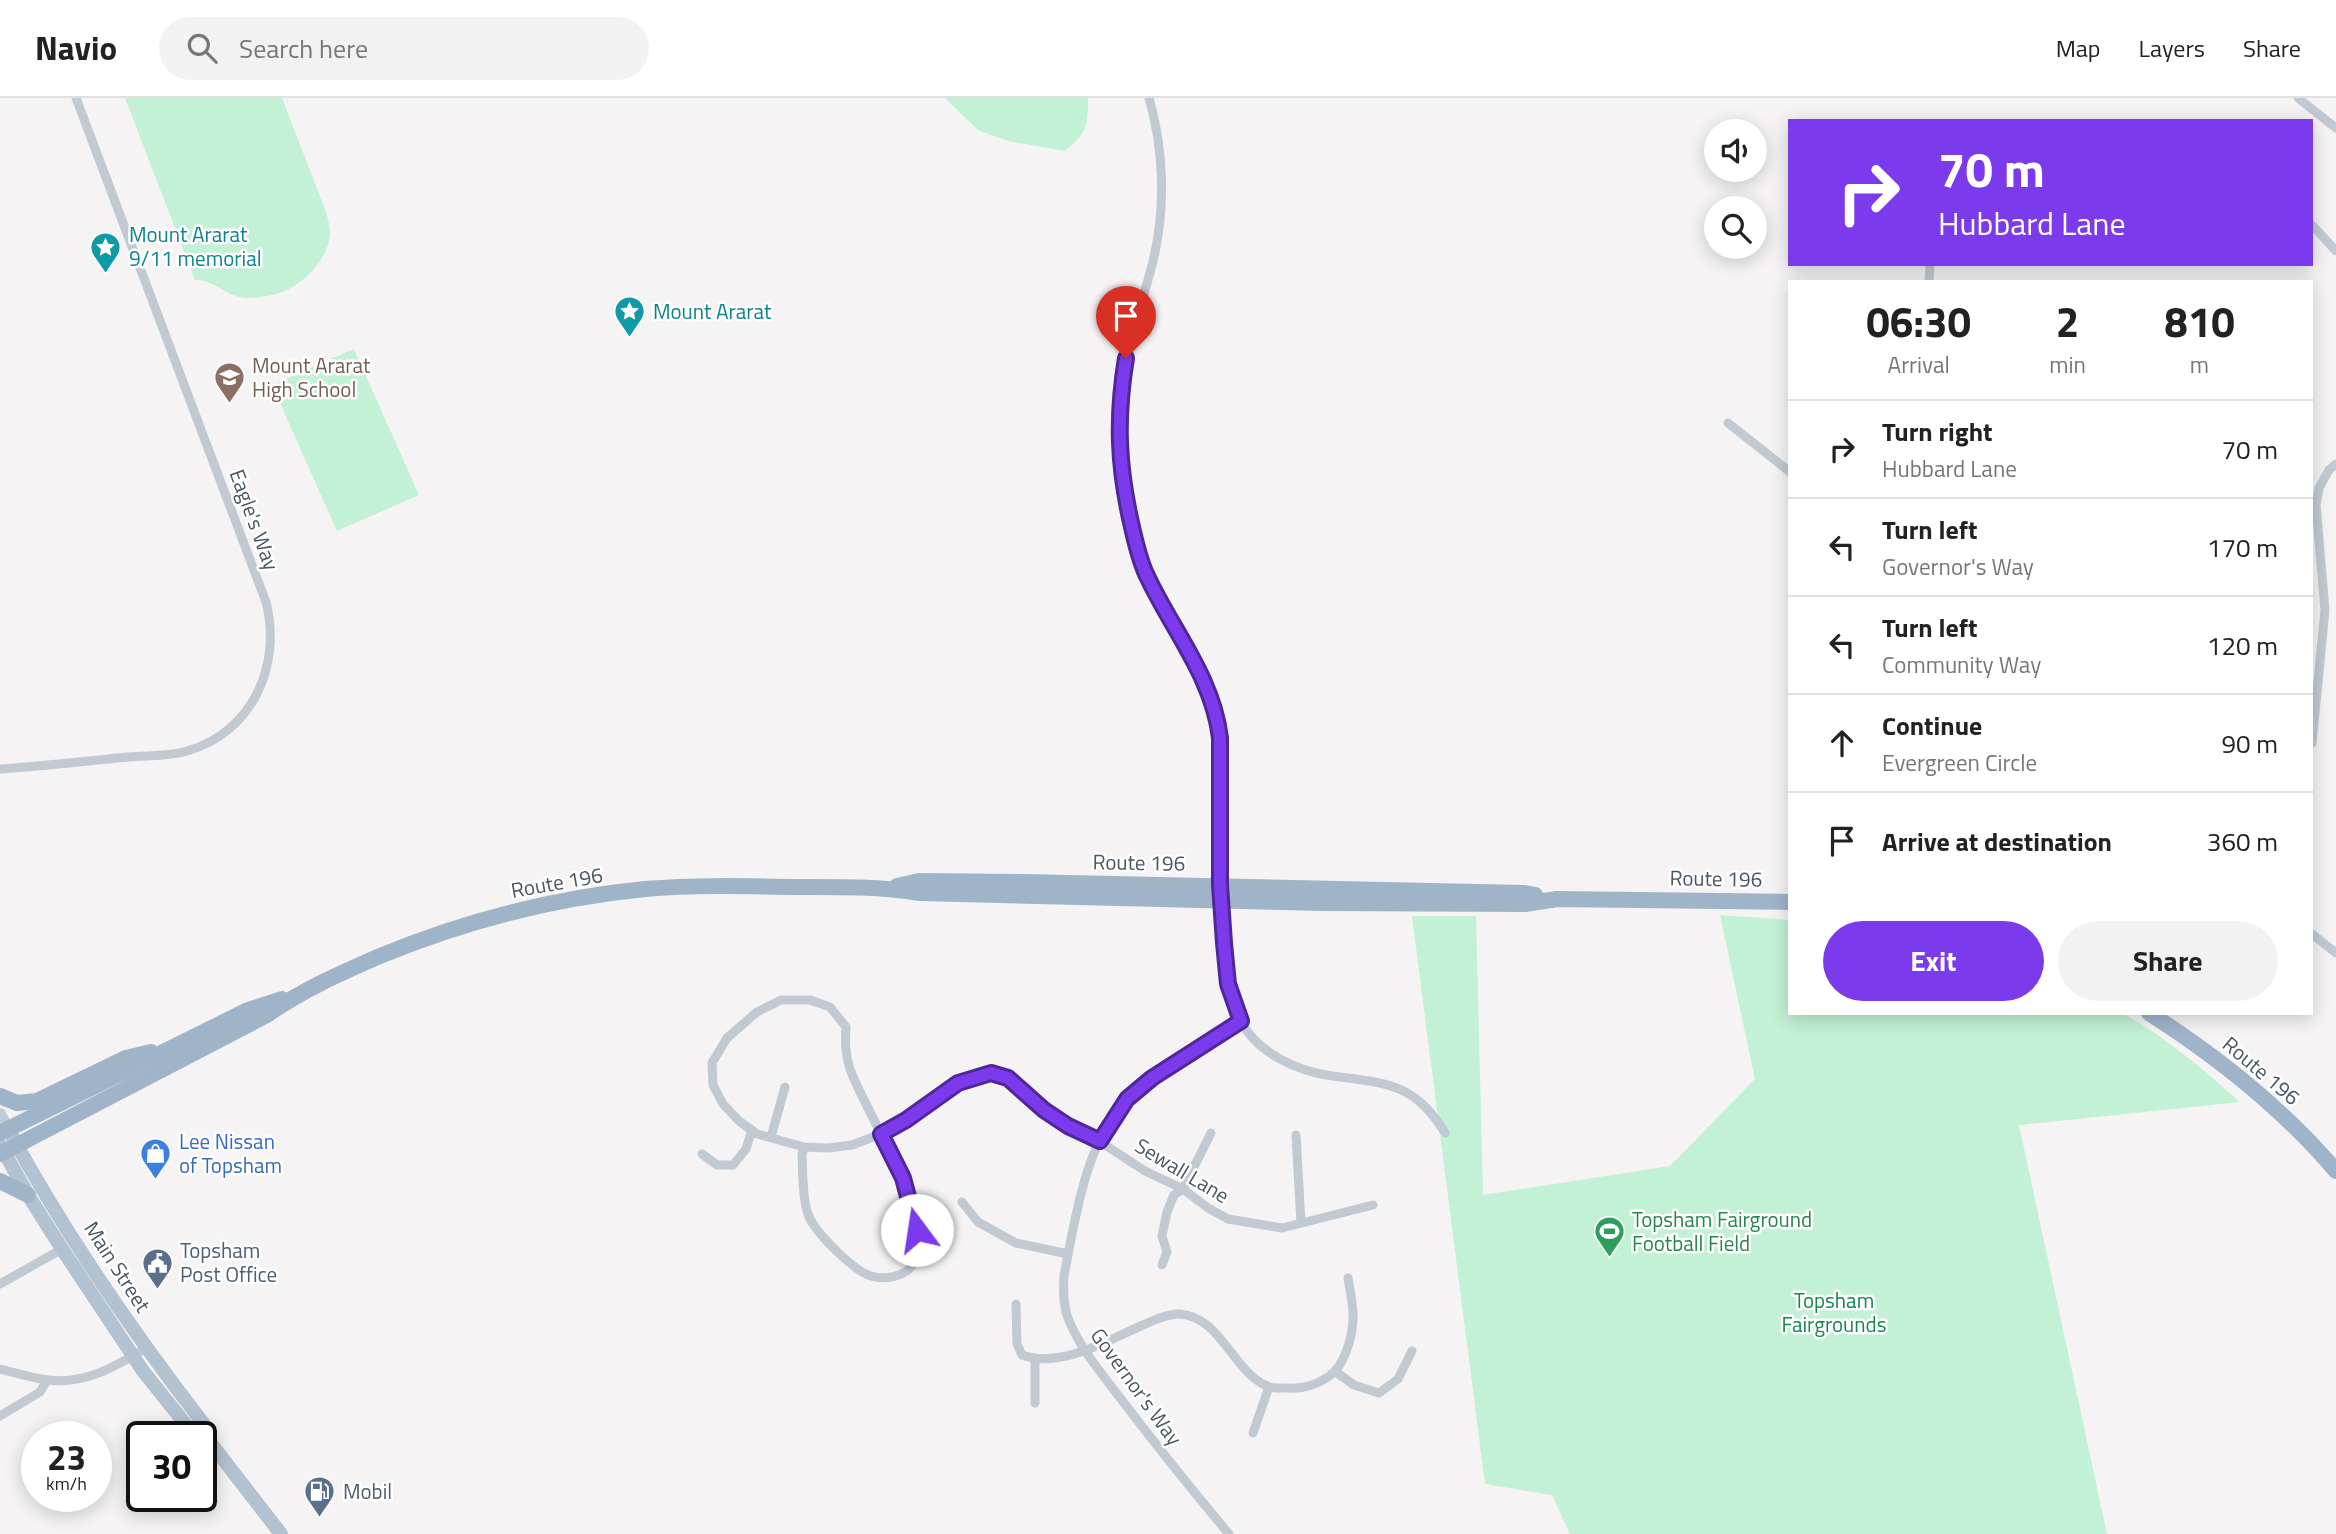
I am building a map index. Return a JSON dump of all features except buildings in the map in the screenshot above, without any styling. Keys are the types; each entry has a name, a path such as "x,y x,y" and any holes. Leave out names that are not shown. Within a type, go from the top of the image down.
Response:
{"highway":[{"name":"Route 196","path":"3,1125 248,1010 292,997 359,965 453,928 568,900 660,888 888,887 919,881 1221,893 1524,893 1557,899 1788,902"},
{"name":"Route 196","path":"5,1149 267,1015 292,997"},
{"name":"Route 196","path":"2152,1015 2244,1081 2292,1125 2336,1171"},
{"path":"0,1096 18,1103 37,1101 126,1058 174,1047"},
{"path":"0,1181 28,1195"}],"main road":[{"name":"Main Street","path":"3,1125 5,1149 28,1195 62,1249 139,1352"},
{"name":"Main Street","path":"5,1149 80,1251 139,1352 191,1431 206,1437 281,1534"}],"street":[{"name":"Eagle's Way","path":"0,769 170,755 202,746 237,722 252,702 262,685 271,652 270,619 266,602 76,98"},
{"path":"1149,98 1155,120 1162,186 1153,259 1126,358 1119,403 1120,461 1130,520 1147,577 1211,696 1217,719 1220,738 1221,893 1228,984 1241,1021 1271,1054 1300,1070 1378,1081 1415,1097 1435,1116 1445,1133"},
{"path":"2298,98 2336,128"},
{"path":"2313,226 2336,251"},
{"path":"1728,423 1788,470"},
{"path":"2313,734 2325,620 2316,487 2336,464"},
{"path":"2313,935 2336,953"},
{"path":"804,1147 802,1155 808,1213 832,1248 870,1276 893,1278 912,1266 918,1250 917,1230 903,1178 851,1071 845,1048 846,1027 831,1007 810,1000 781,1000 757,1012 727,1038 712,1063 713,1085 723,1104 738,1121 752,1130 804,1147 852,1145 881,1134"},
{"name":"Governor's Way","path":"1229,1534 1170,1464 1085,1350 1065,1309 1064,1276 1081,1189 1100,1141 1127,1099 1152,1078 1241,1021"},
{"name":"Sewall Lane","path":"881,1134 906,1120 958,1083 991,1073 1008,1078 1044,1110 1068,1126 1100,1141 1145,1171 1183,1189 1228,1219 1282,1228 1373,1205"},
{"path":"771,1137 785,1087"},
{"path":"702,1154 717,1165 733,1165 746,1149 752,1130"},
{"path":"1162,1265 1167,1252 1162,1236 1167,1212 1174,1195 1183,1189 1211,1133"},
{"path":"1296,1135 1301,1223"},
{"path":"962,1202 978,1222 1016,1243 1068,1254"},
{"path":"0,1284 62,1249"},
{"path":"1016,1304 1017,1344 1022,1355 1035,1360 1057,1358 1085,1350 1158,1318 1176,1314 1203,1322 1243,1366 1269,1387 1302,1389 1336,1372 1349,1345 1354,1319 1348,1278"},
{"path":"1336,1372 1354,1385 1379,1393 1398,1379 1412,1351"},
{"path":"0,1369 47,1380 70,1380 90,1377 110,1369 139,1352"},
{"path":"1035,1360 1035,1403"},
{"path":"0,1416 40,1392 47,1380"},
{"path":"1253,1433 1269,1387"}],"green space":[{"path":"125,98 282,98 329,226 326,250 310,273 284,291 251,298 239,297 208,282 195,280"},
{"path":"945,98 1088,98 1087,123 1082,134 1065,151 1008,141 978,130"},
{"path":"354,349 419,495 337,531 272,385"},
{"name":"Topsham Fairgrounds","path":"1720,915 1788,920 1788,1015 2126,1015 2168,1043 2240,1102 2019,1125 2107,1534 1570,1534 1552,1495 1485,1484 1412,916 1476,916 1483,1195 1670,1166 1755,1079"}],"place":[{"name":"Mount Ararat 9/11 memorial","path":"106,274"},
{"name":"Mount Ararat","path":"630,339"},
{"name":"Mount Ararat High School","path":"229,405"},
{"name":"Lee Nissan of Topsham","path":"156,1181"},
{"name":"Topsham Fairground Football Field","path":"1609,1259"},
{"name":"Topsham Post Office","path":"157,1290"},
{"name":"Mobil","path":"320,1519"}],"route":[{"path":"917,1230 903,1178 881,1134 906,1120 958,1083 991,1073 1008,1078 1044,1110 1068,1126 1100,1141 1127,1099 1152,1078 1241,1021 1228,984 1224,943 1220,885 1220,738 1217,719 1211,696 1147,577 1137,547 1122,482 1120,461 1119,403 1126,358"}]}
